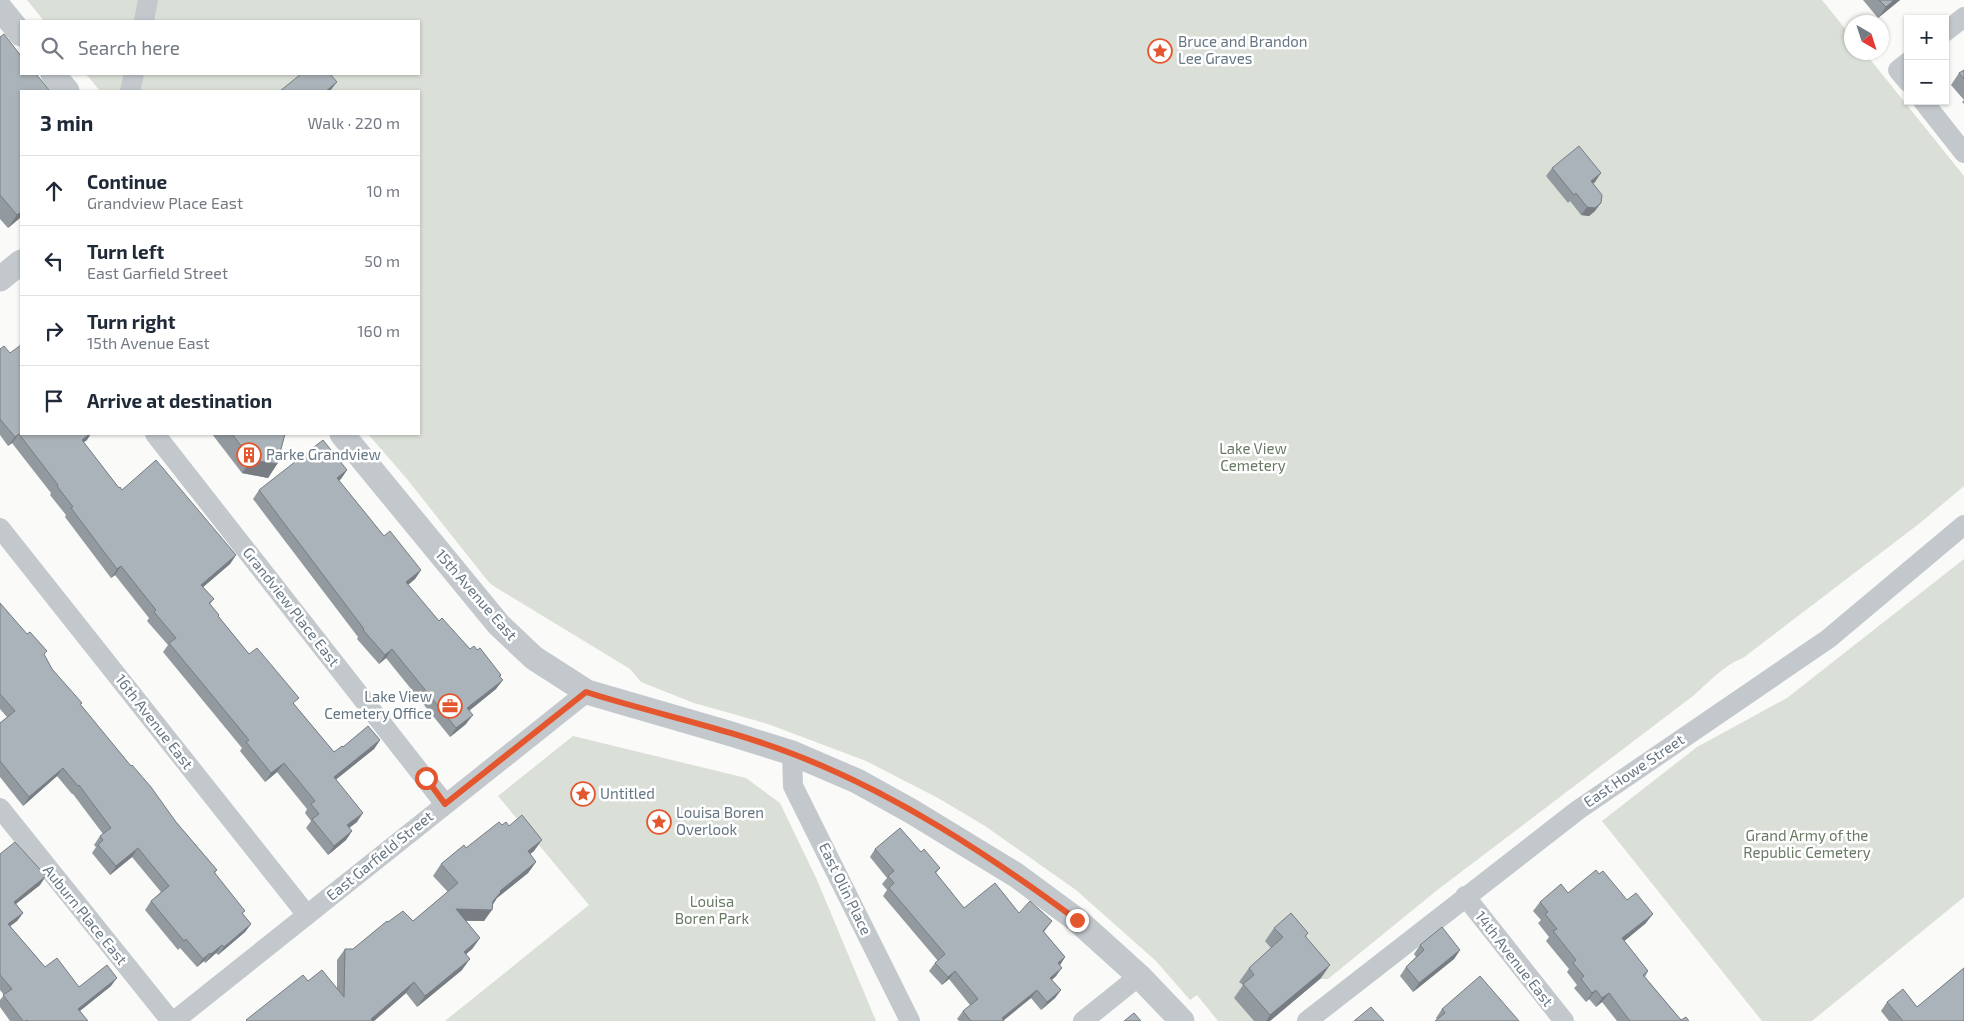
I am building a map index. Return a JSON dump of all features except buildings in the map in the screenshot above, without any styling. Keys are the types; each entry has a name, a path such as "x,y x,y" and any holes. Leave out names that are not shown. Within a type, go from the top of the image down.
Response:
{"street":[{"path":"144,20 148,0"},
{"path":"0,8 20,33"},
{"path":"1949,29 1964,17"},
{"path":"54,75 66,90"},
{"path":"130,90 134,75"},
{"path":"1926,105 1964,153"},
{"path":"0,279 20,265"},
{"name":"Grandview Place East","path":"156,435 445,804"},
{"name":"15th Avenue East","path":"343,435 499,625 534,658 586,692 728,733 792,754 857,781 911,811 1016,875 1077,920 1139,976 1182,1021"},
{"name":"East Howe Street","path":"1307,1021 1465,896 1578,810 1828,639 1964,525"},
{"name":"16th Avenue East","path":"0,528 307,915"},
{"name":"East Garfield Street","path":"173,1021 586,692"},
{"name":"East Olin Place","path":"792,754 793,786 910,1021"},
{"name":"Auburn Place East","path":"0,808 173,1021"},
{"name":"14th Avenue East","path":"1465,896 1564,1021"},
{"path":"1083,1021 1139,976"}],"green space":[{"name":"Lake View Cemetery","path":"27,0 1822,0 1844,27 1844,60 1871,60 1904,101 1904,105 1907,105 1964,176 1964,486 1920,523 1743,658 1723,670 1693,696 1436,891 1328,979 1321,979 1268,1021 1218,1021 1197,995 1190,1000 1156,961 1076,890 985,826 938,798 866,761 768,724 694,703 641,682 630,669 492,585 487,580 407,479 369,435 420,435 420,90 99,90 87,75 420,75 420,20 43,20"},
{"name":"Grand Army of the Republic Cemetery","path":"1964,559 1964,897 1812,1021 1762,1021 1602,821 1697,747 1787,698"},
{"name":"Louisa Boren Park","path":"573,736 746,778 780,803 817,880 876,1021 445,1021 589,905 498,796"}],"place":[{"name":"Bruce and Brandon Lee Graves","path":"1160,51"},
{"name":"Parke Grandview","path":"249,455"},
{"name":"Lake View Cemetery Office","path":"450,706"},
{"name":"Untitled","path":"583,794"},
{"name":"Louisa Boren Overlook","path":"659,822"}],"route":[{"path":"426,778 445,804 586,692 728,733 792,754 857,781 911,811 1016,875 1077,920"}]}
